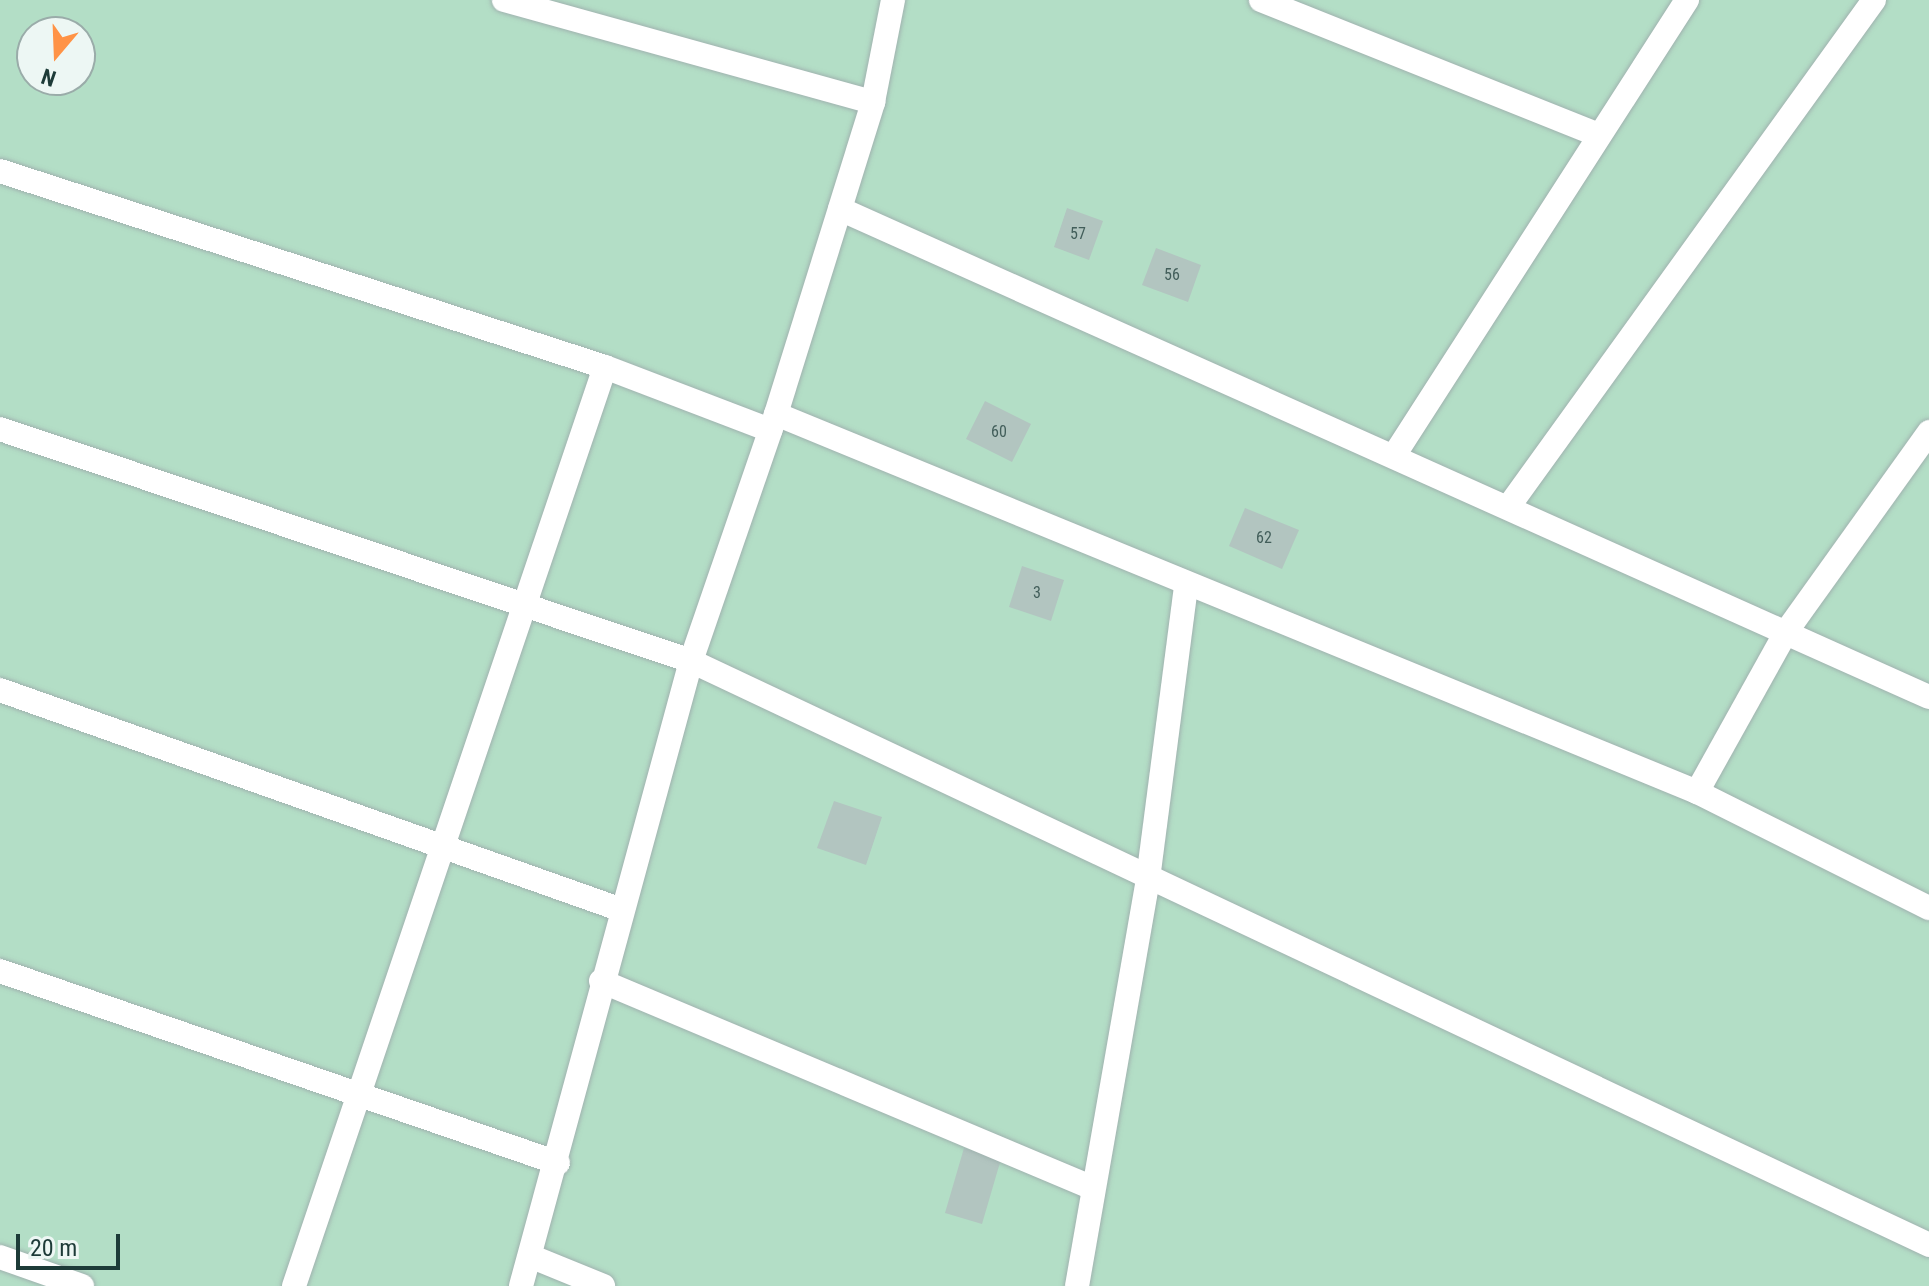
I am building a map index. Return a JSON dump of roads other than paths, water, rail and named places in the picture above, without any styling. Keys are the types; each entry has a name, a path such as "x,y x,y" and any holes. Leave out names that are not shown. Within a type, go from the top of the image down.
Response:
{"street":[{"path":"504,0 873,102"},
{"path":"521,1286 558,1163 601,981 691,661 773,422 873,102 893,0"},
{"path":"1261,0 1598,135"},
{"path":"1395,454 1687,0"},
{"path":"1509,506 1874,0"},
{"path":"0,171 773,422 1697,792 1929,908"},
{"path":"840,209 1395,454 1929,697"},
{"path":"294,1286 605,367"},
{"path":"0,429 691,661 1929,1245"},
{"path":"1697,792 1786,632 1929,432"},
{"path":"1077,1286 1148,879 1186,585"},
{"path":"0,690 622,910"},
{"path":"0,971 558,1163"},
{"path":"601,981 1093,1188"},
{"path":"530,1256 603,1286"},
{"path":"0,1257 82,1286"}]}
